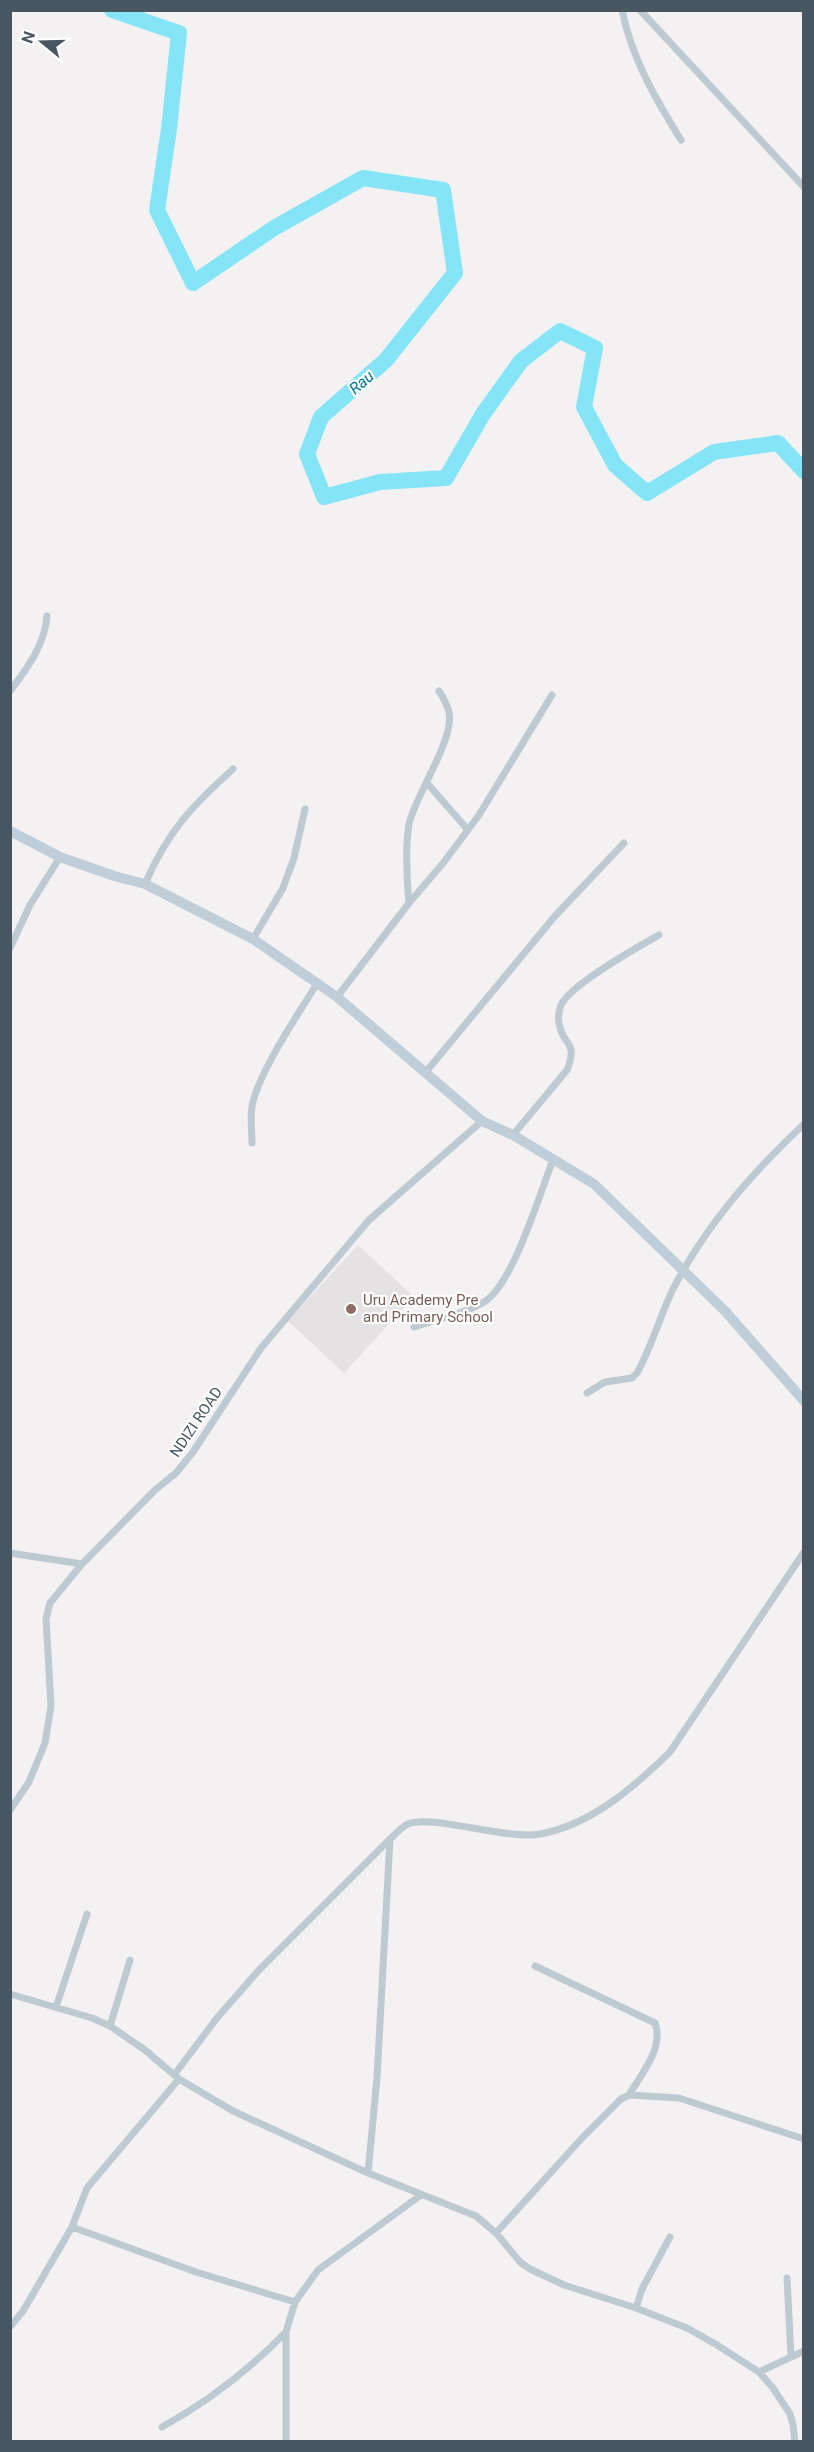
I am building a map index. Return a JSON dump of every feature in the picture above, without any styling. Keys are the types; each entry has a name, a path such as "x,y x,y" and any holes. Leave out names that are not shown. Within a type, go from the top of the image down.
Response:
{"street":[{"path":"622,10 626,31 643,74 681,140"},
{"path":"640,10 804,187"},
{"path":"10,691 29,666 44,636 47,616"},
{"path":"409,903 407,839 409,823 427,783 450,720 449,711 439,691"},
{"path":"337,997 468,830 552,695"},
{"path":"144,884 171,832 208,791 233,769"},
{"path":"427,783 468,830"},
{"path":"253,939 283,888 294,858 305,809"},
{"path":"10,831 29,843 60,857 144,884 253,939 318,982 482,1120 513,1135 594,1184 725,1311 804,1401"},
{"path":"426,1073 555,916 624,843"},
{"path":"10,948 30,905 60,857"},
{"path":"513,1135 567,1070 572,1057 571,1045 559,1022 561,1005 578,988 613,962 659,935"},
{"path":"252,1143 251,1116 257,1091 276,1052 318,982"},
{"name":"NDIZI ROAD","path":"10,1810 29,1782 45,1743 51,1706 46,1619 50,1603 82,1564 155,1490 176,1473 193,1452 261,1348 363,1227 385,1204 482,1120"},
{"path":"587,1393 605,1382 632,1378 637,1373 663,1310 683,1272 715,1221 753,1174 804,1124"},
{"path":"414,1327 474,1306 487,1299 496,1290 516,1254 553,1160"},
{"path":"10,2326 23,2311 72,2226 87,2188 177,2077 217,2018 259,1970 390,1839 409,1823 420,1822 507,1834 538,1834 582,1819 613,1802 644,1778 670,1752 804,1552"},
{"path":"10,1553 82,1564"},
{"path":"368,2173 377,2078 390,1839"},
{"path":"56,2007 87,1914"},
{"path":"110,2026 130,1960"},
{"path":"496,2233 582,2138 621,2099 629,2094 657,2046 658,2033 655,2023 535,1966"},
{"path":"10,1994 110,2026 145,2050 177,2077 233,2110 368,2173 476,2216 496,2233 530,2269 564,2285 636,2308 687,2328 759,2372 790,2414 794,2425 795,2442"},
{"path":"629,2094 679,2098 804,2139"},
{"path":"286,2442 286,2332 295,2302 318,2270 420,2195"},
{"path":"72,2226 196,2272 295,2302"},
{"path":"636,2308 642,2289 670,2237"},
{"path":"787,2278 791,2356"},
{"path":"162,2427 212,2398 235,2381 286,2332"},
{"path":"759,2372 804,2351"}],"shaded area":[{"name":"Uru Academy Pre and Primary School","path":"358,1245 414,1297 344,1373 288,1321"}],"waterway":[{"name":"Rau","path":"112,10 179,33 169,129 157,210 193,283 274,228 363,178 443,190 455,273 386,360 321,417 307,454 324,497 380,482 446,478 483,414 521,361 560,331 595,348 584,407 615,465 647,493 714,452 778,443 804,471"}],"place":[{"name":"Uru Academy Pre and Primary School","path":"351,1309"}]}
